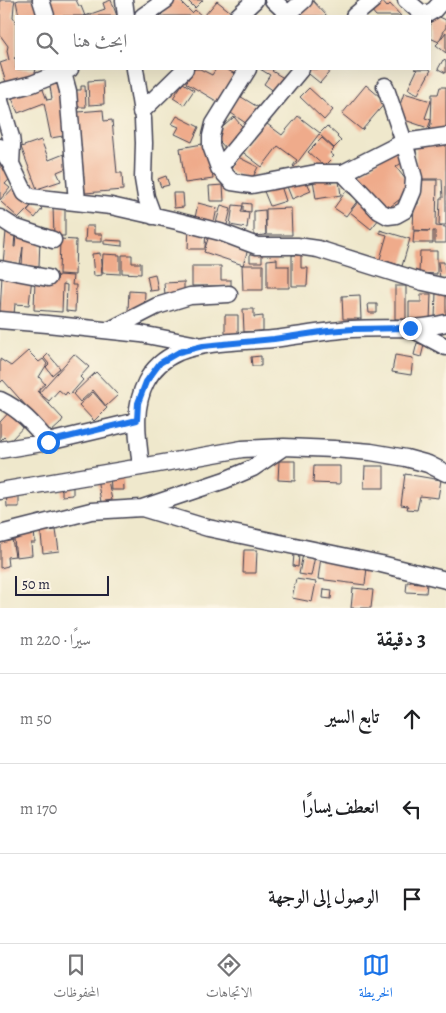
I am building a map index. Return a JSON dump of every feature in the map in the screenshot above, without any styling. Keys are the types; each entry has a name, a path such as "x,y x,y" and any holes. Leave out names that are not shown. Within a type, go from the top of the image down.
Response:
{"street":[{"path":"41,0 46,15"},
{"path":"124,0 126,15"},
{"path":"144,15 166,0"},
{"path":"239,15 255,0"},
{"path":"273,0 287,15"},
{"path":"289,15 304,0"},
{"path":"355,15 373,0"},
{"path":"406,0 420,12 427,14 434,10 443,0"},
{"path":"0,92 32,84 65,70 77,202"},
{"path":"135,70 144,143 143,179 146,196 153,216"},
{"path":"141,112 184,70"},
{"path":"247,70 214,124 211,136 211,146 219,168 232,182 252,185 316,174 343,173 404,142 446,136"},
{"path":"219,168 299,70"},
{"path":"343,173 379,211 388,216 396,215 405,210 413,191 414,178 385,86"},
{"path":"0,101 12,145 11,164"},
{"path":"0,147 11,164 25,193 31,197 110,206 220,232 257,246 297,246 318,249 423,282 446,287"},
{"path":"0,218 14,227 53,240"},
{"path":"0,269 48,278"},
{"path":"110,330 157,306 190,296 229,294"},
{"path":"0,320 110,330 203,346"},
{"path":"141,468 137,420 138,403 146,382 160,363 179,352 203,346 274,339 328,331 410,328 446,323"},
{"path":"410,328 446,347"},
{"path":"0,400 9,404 33,423 48,442"},
{"path":"0,450 48,442 137,420"},
{"path":"0,534 91,512 142,508 225,480 253,468 284,447"},
{"path":"0,491 141,468 242,448 284,447 371,452 428,464 446,473"},
{"path":"142,508 208,528 381,564 446,580"}],"building":[{"path":"0,0 15,0 13,17 15,20 15,70 36,70 34,77 7,86 0,63 9,60 8,46 0,35"},
{"path":"36,0 40,15 19,15 16,1"},
{"path":"44,0 76,0 85,15 50,15"},
{"path":"111,0 117,15 88,15 105,9 103,3"},
{"path":"167,0 179,0 192,13 195,10 201,15 161,15 165,11 160,6"},
{"path":"187,0 203,0 195,8"},
{"path":"312,0 326,15 303,15 298,11"},
{"path":"381,0 387,7 390,4 400,15 375,15 366,4"},
{"path":"217,1 232,13 230,15 205,15"},
{"path":"433,14 446,20 446,27 439,41 446,32 446,53 436,45 439,42 431,38 431,19"},
{"path":"443,60 446,61 446,73 438,69"},
{"path":"193,70 202,70 212,75 215,70 228,70 235,74 218,102 186,83"},
{"path":"262,70 273,70 287,80 278,94 264,84 270,75"},
{"path":"304,70 331,70 320,83"},
{"path":"417,70 431,70 418,94 408,89"},
{"path":"59,78 69,135 51,138 44,103 18,113 10,93 40,82 47,100 52,99 49,80"},
{"path":"103,80 104,104 89,105 88,81"},
{"path":"183,83 194,90 184,105 173,98"},
{"path":"366,85 386,102 362,130 342,114"},
{"path":"81,86 85,86 86,107 72,107 72,90 81,90"},
{"path":"440,87 446,87 446,131 429,130 432,94 438,94"},
{"path":"309,88 333,110 324,120 300,97"},
{"path":"404,93 431,101 425,118 431,120 428,128 396,117"},
{"path":"238,95 261,109 250,126 228,111"},
{"path":"103,110 104,121 112,120 117,173 122,173 123,190 85,193 78,112"},
{"path":"177,116 199,127 192,142 175,134 179,127 172,124"},
{"path":"298,116 320,133 327,126 341,141 334,148 319,134 294,167 297,160 278,146 262,167 240,150 263,121 282,135"},
{"path":"234,117 247,132 227,150 214,135"},
{"path":"322,138 334,149 330,153 334,156 324,166 308,152"},
{"path":"446,139 446,225 439,225 440,198 443,198 442,179 416,179 416,140"},
{"path":"41,140 49,160 64,154 69,167 57,172 61,181 37,189 21,147"},
{"path":"397,142 409,157 396,167 413,189 386,210 355,178 378,161"},
{"path":"208,143 213,179 185,183 180,148"},
{"path":"234,155 258,167 251,181 227,169"},
{"path":"0,156 17,171 5,184 10,188 0,200"},
{"path":"329,171 331,182 339,181 341,195 316,199 312,173"},
{"path":"166,176 169,185 161,187 158,179"},
{"path":"297,180 299,185 307,182 311,191 292,199 286,184"},
{"path":"419,180 437,180 436,226 446,227 446,243 435,243 435,231 433,231 433,243 413,243 414,231 430,231 413,230 414,204 418,204"},
{"path":"280,183 286,201 270,206 263,189"},
{"path":"18,184 34,203 42,209 35,218 27,211 32,205 19,218 1,202"},
{"path":"223,185 224,201 210,201 209,186"},
{"path":"346,191 358,200 346,216 334,208"},
{"path":"173,193 183,193 184,207 174,208"},
{"path":"362,197 383,214 371,229 350,212"},
{"path":"198,203 217,208 214,223 195,218"},
{"path":"243,203 251,204 251,212 243,211"},
{"path":"221,205 231,208 227,225 216,223"},
{"path":"233,205 243,206 241,212 249,213 247,228 230,225"},
{"path":"53,207 65,207 65,236 54,236"},
{"path":"291,208 292,235 266,235 266,209"},
{"path":"265,210 266,235 254,236 254,211"},
{"path":"86,226 94,226 94,234 102,234 102,242 85,242"},
{"path":"189,226 206,227 205,248 210,233 249,246 243,265 204,252 205,249 188,249"},
{"path":"380,230 410,239 402,266 380,259 387,235 380,233"},
{"path":"6,232 15,233 14,247 16,234 40,238 39,267 22,266 23,247 20,264 3,263"},
{"path":"60,239 76,240 75,275 59,274"},
{"path":"104,240 122,241 122,246 104,244"},
{"path":"420,251 437,251 437,274 419,273"},
{"path":"100,253 102,275 94,276 92,254"},
{"path":"103,254 120,255 120,274 102,273"},
{"path":"250,254 262,254 262,262 250,262"},
{"path":"122,255 132,255 132,263 141,263 141,274 122,273"},
{"path":"292,255 301,255 301,268 308,268 307,286 292,286"},
{"path":"277,259 277,266 289,266 289,288 267,288 267,260"},
{"path":"438,262 444,262 446,277 440,278"},
{"path":"242,265 263,265 263,290 243,290"},
{"path":"192,266 221,266 221,280 231,280 231,286 192,286"},
{"path":"155,274 158,290 150,291 147,276"},
{"path":"2,275 32,277 29,305 15,304 14,314 0,313"},
{"path":"58,275 73,276 72,285 76,285 75,312 66,311 67,285 63,284 62,312 34,310 35,279 57,280"},
{"path":"184,282 184,294 165,295 164,283"},
{"path":"395,286 406,286 406,319 395,319"},
{"path":"129,291 145,292 144,312 128,311"},
{"path":"436,292 446,293 446,319 435,318"},
{"path":"421,294 431,294 430,321 409,320 409,302 421,302"},
{"path":"360,295 361,319 343,319 342,296"},
{"path":"368,304 377,304 377,313 369,313"},
{"path":"243,309 254,309 254,317 263,316 263,331 244,332"},
{"path":"225,315 238,315 238,334 225,334"},
{"path":"417,343 424,345 421,357 414,355"},
{"path":"28,351 39,362 43,359 47,364 39,377 45,384 39,389 39,392 37,391 63,419 50,433 3,380 0,383 0,359 11,366"},
{"path":"48,354 60,368 52,375 46,367 49,364 44,358"},
{"path":"74,354 89,367 80,377 83,380 70,395 67,392 65,395 59,390 49,401 39,393"},
{"path":"395,355 413,358 411,375 392,372"},
{"path":"261,356 261,366 252,366 251,357"},
{"path":"96,372 118,395 106,406 93,390 80,402 73,394"},
{"path":"93,392 107,408 94,421 79,405"},
{"path":"14,407 29,421 9,442 4,437 0,441 0,422"},
{"path":"279,461 295,461 295,481 278,480"},
{"path":"314,466 340,466 340,484 313,483"},
{"path":"365,466 384,466 384,488 364,488"},
{"path":"123,470 124,490 111,490 110,471"},
{"path":"106,471 112,500 101,502 96,472"},
{"path":"405,474 441,480 438,498 420,496 417,510 407,509 408,506 401,505"},
{"path":"62,478 73,478 73,495 62,496"},
{"path":"6,489 19,489 19,507 7,507"},
{"path":"48,525 48,531 56,530 59,551 43,553 40,526"},
{"path":"34,529 35,543 31,543 32,555 16,557 13,531"},
{"path":"11,534 15,556 7,557 8,566 0,568 0,536"},
{"path":"244,550 257,550 256,573 243,573"},
{"path":"294,554 299,554 298,567 293,566"},
{"path":"303,554 315,556 311,576 299,574"},
{"path":"321,557 368,559 365,585 318,579"},
{"path":"421,576 430,584 427,584 426,593 406,592 407,582 421,583"},
{"path":"296,579 316,582 312,602 292,598"},
{"path":"353,588 373,590 371,608 351,608"},
{"path":"324,589 332,590 331,599 323,598"}],"route":[{"path":"48,442 137,420 138,403 146,382 160,363 179,352 203,346 274,339 328,331 410,328"}]}
